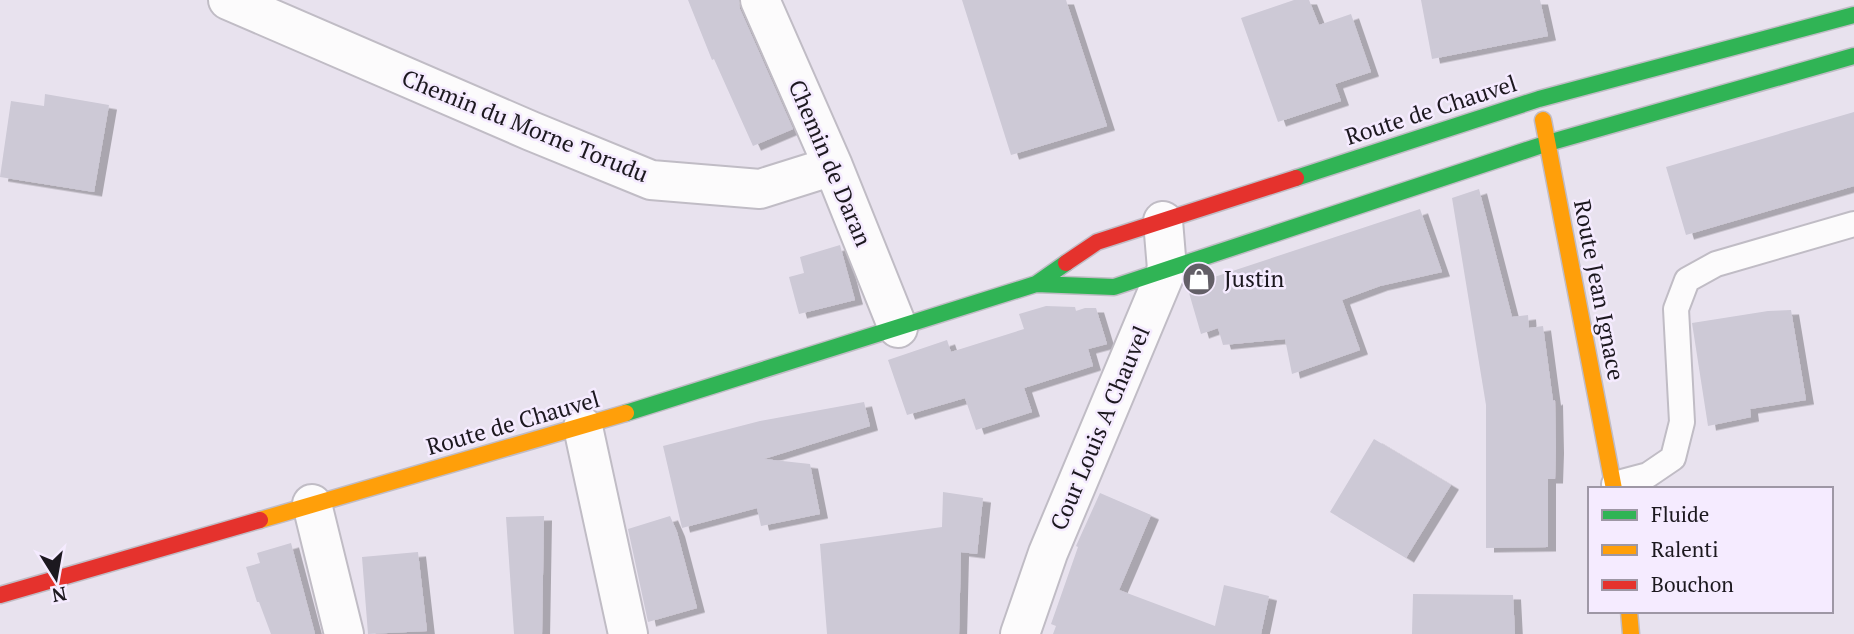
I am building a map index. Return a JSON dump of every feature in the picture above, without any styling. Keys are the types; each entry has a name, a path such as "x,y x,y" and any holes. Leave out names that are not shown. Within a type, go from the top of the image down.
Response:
{"main road":[{"name":"Route de Chauvel","path":"0,595 583,427 1036,284 1097,242 1539,99 1854,15"},
{"name":"Route de Chauvel","path":"1036,284 1114,287 1548,143 1854,56"},
{"name":"Route Jean Ignace","path":"1539,99 1614,487"},
{"path":"1629,613 1631,634"}],"street":[{"name":"Chemin du Morne Torudu","path":"228,0 651,180 760,189 833,166"},
{"name":"Chemin de Daran","path":"760,0 833,166 898,328"},
{"name":"Cour Louis A Chauvel","path":"1020,634 1048,552 1167,269 1163,221"},
{"path":"583,427 628,634"},
{"path":"312,504 344,634"}],"lane":[{"path":"1614,487 1648,474 1672,458 1682,422 1676,309 1687,280 1716,264 1854,224"}],"building":[{"path":"688,0 739,0 740,9 793,129 753,146 714,59 712,60"},
{"path":"962,0 1066,0 1107,126 1011,155"},
{"path":"1294,0 1309,0 1319,25 1351,14 1371,72 1335,84 1341,101 1278,122 1241,18"},
{"path":"1421,0 1540,0 1548,36 1432,59"},
{"path":"45,94 109,105 94,192 0,177 11,101 44,106"},
{"path":"1854,112 1854,186 1686,235 1666,167"},
{"path":"1479,189 1512,317 1528,315 1529,328 1543,326 1553,401 1555,400 1555,479 1548,479 1548,547 1486,548 1486,405 1452,198"},
{"path":"1420,209 1442,272 1380,286 1342,300 1360,350 1292,374 1285,339 1223,345 1218,328 1201,334 1187,286"},
{"path":"840,245 855,300 799,314 789,277 804,273 800,257"},
{"path":"1046,306 1075,307 1076,311 1096,308 1107,344 1088,349 1093,366 1024,388 1032,412 976,430 965,398 907,415 888,360 947,340 951,352 1024,329 1019,314"},
{"path":"1791,310 1806,400 1750,409 1751,417 1708,426 1692,323"},
{"path":"864,402 870,426 764,459 810,464 820,514 761,526 757,508 682,528 663,446 760,421"},
{"path":"1374,439 1451,485 1406,558 1330,512"},
{"path":"943,492 983,498 977,554 961,552 959,634 827,634 820,544 942,527"},
{"path":"1100,493 1151,515 1119,590 1215,626 1224,585 1269,596 1261,634 1053,634 1056,626 1051,624 1078,547 1076,546"},
{"path":"544,516 542,634 514,634 506,517"},
{"path":"670,516 677,532 697,608 648,622 628,529"},
{"path":"291,543 315,634 271,634 246,567 260,563 257,553"},
{"path":"418,552 427,631 368,634 362,557"},
{"path":"1413,594 1513,595 1515,634 1412,634"}],"traffic: fast":[{"path":"1296,178 1539,99 1854,15"},
{"path":"1036,284 1114,287 1548,143 1854,56"},
{"path":"626,413 1036,284 1066,263"}],"traffic: slow":[{"path":"1543,120 1614,487"},
{"path":"260,520 626,413"},
{"path":"1629,613 1631,634"}],"traffic: jam":[{"path":"1066,263 1097,242 1296,178"},
{"path":"0,595 260,520"}],"place":[{"name":"Justin","path":"1199,279"}]}
